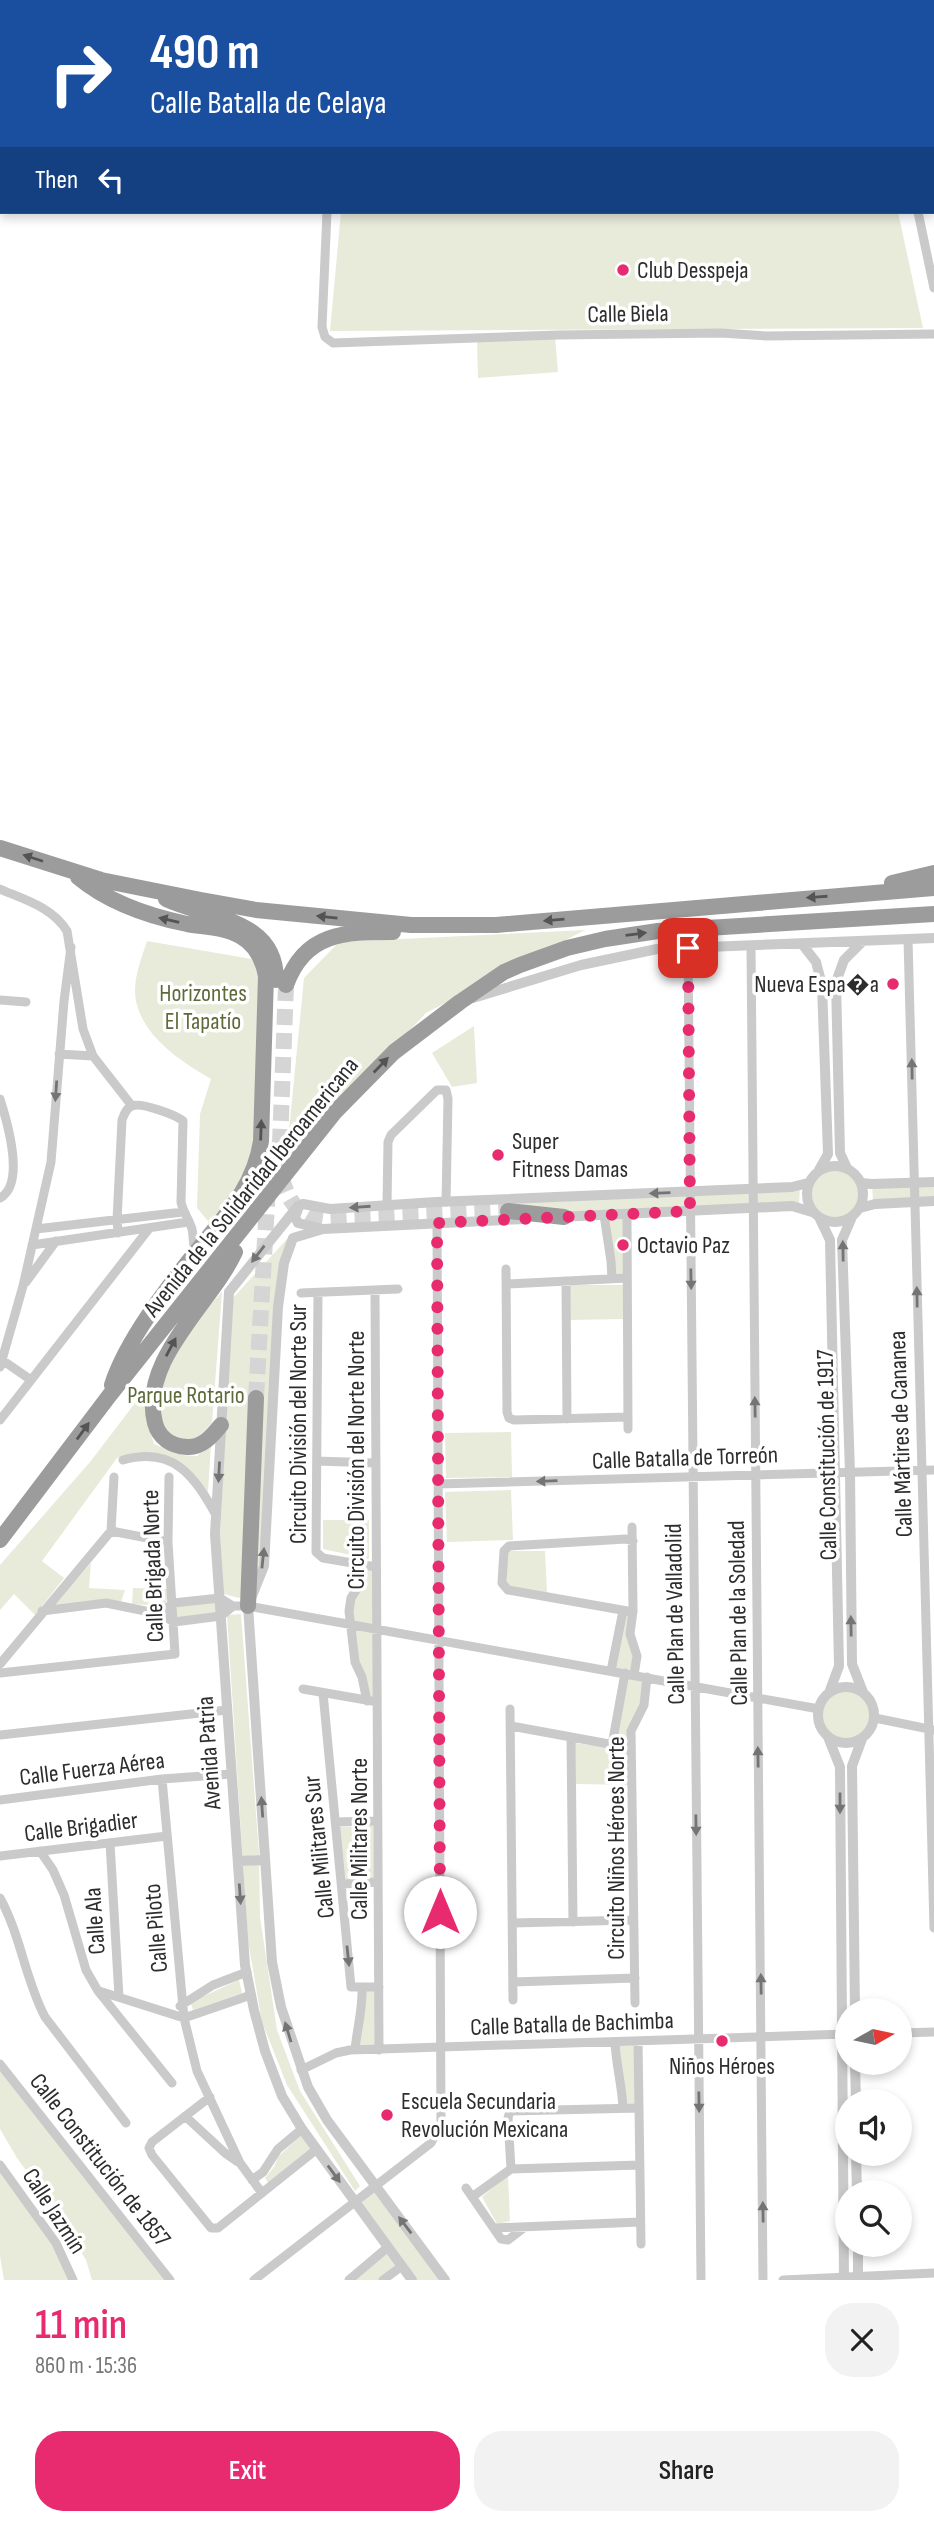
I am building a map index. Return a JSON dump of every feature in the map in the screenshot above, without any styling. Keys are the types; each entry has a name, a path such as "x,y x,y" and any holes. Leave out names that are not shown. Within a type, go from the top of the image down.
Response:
{"highway":[{"path":"0,848 71,871 256,910 411,925 496,925 934,888"},
{"path":"71,871 95,890 132,908 165,919 238,934 249,943 262,962 266,983 259,1153 248,1183 216,1230"},
{"path":"846,894 934,873"},
{"path":"140,887 188,909 237,922 251,930 264,942 281,984 304,954 318,943 334,936 352,932 394,932 455,926"},
{"name":"Avenida de la Solidaridad Iberoamericana","path":"0,1541 109,1396 334,1113 394,1052 504,972 568,948 611,937 658,931 934,914"},
{"path":"109,1396 117,1370 131,1343 196,1252 216,1230 295,1164"},
{"path":"508,1211 564,1217"},
{"path":"221,1425 201,1444 192,1447 172,1444 157,1431 154,1396 160,1367 180,1331 229,1264 247,1225"},
{"path":"241,1606 256,1398"}],"street":[{"name":"Calle Biela","path":"327,214 322,327 325,337 333,343 721,332 767,336 934,334"},
{"path":"918,214 934,288"},
{"path":"0,889 44,908 60,919 68,931 83,1030 93,1056 132,1106"},
{"path":"460,1002 580,965 657,949 934,938"},
{"name":"Calle Mártires de Cananea","path":"908,939 921,1470 932,1729 934,1928"},
{"path":"856,1213 863,1191 840,1153 836,982 844,960 863,941"},
{"path":"802,944 816,962 822,985 828,1154 808,1183 792,1187 330,1209 303,1204 296,1213 298,1223 323,1229 792,1206 836,1223 875,1204 934,1200"},
{"name":"Calle Plan de la Soledad","path":"751,946 763,2280"},
{"path":"31,1380 1,1363 23,1286 51,1162 71,947"},
{"name":"Calle Plan de Valladolid","path":"688,948 701,2280"},
{"path":"0,1000 26,1002"},
{"path":"64,1001 78,1003"},
{"path":"59,1054 93,1056"},
{"path":"387,1205 387,1142 437,1090 442,1089 446,1090 449,1099 446,1202"},
{"path":"0,1099 14,1151 9,1188 6,1195 0,1198"},
{"path":"118,1233 122,1120 132,1106 142,1105 183,1121 181,1202 192,1228 193,1247 196,1252"},
{"path":"819,1170 828,1166 847,1168"},
{"path":"860,1183 934,1182"},
{"path":"808,1183 807,1203 816,1215"},
{"name":"Avenida Patria","path":"303,1204 298,1206 229,1292 215,1534 247,1972 265,2051 282,2096 302,2129 412,2280"},
{"path":"36,1229 183,1212"},
{"name":"Calle Constitución de 1917","path":"856,1213 842,1240 850,1472 852,1664 863,1692"},
{"path":"627,1214 628,1429"},
{"path":"604,1215 612,1279"},
{"name":"Calle Constitución de 1917","path":"816,1215 827,1229 830,1240 839,1666 829,1693"},
{"path":"32,1245 188,1222"},
{"path":"254,2280 432,2143 441,2124 437,1223"},
{"name":"Avenida Patria","path":"323,1229 292,1238 284,1263 278,1307 264,1566 241,1606 275,1983 288,2031 308,2087 327,2120 445,2280"},
{"path":"0,1420 148,1230"},
{"path":"23,1286 56,1241"},
{"path":"506,1269 509,1418 628,1418"},
{"path":"506,1284 627,1278"},
{"path":"566,1281 567,1419"},
{"path":"301,1293 398,1289"},
{"name":"Circuito División del Norte Norte","path":"375,1291 376,1628"},
{"name":"Circuito División del Norte Sur","path":"318,1293 316,1548 318,1556 363,1564"},
{"path":"124,1460 147,1456 160,1457 177,1464 188,1472 216,1516"},
{"path":"317,1461 375,1462"},
{"name":"Calle Batalla de Torreón","path":"438,1484 934,1469"},
{"path":"0,1664 111,1531 114,1477"},
{"name":"Calle Brigada Norte","path":"0,1673 175,1654 168,1542 169,1477"},
{"path":"611,1671 628,1612 632,1527"},
{"path":"111,1531 168,1542"},
{"path":"628,1612 504,1588 502,1583 505,1547 626,1539 632,1541"},
{"path":"372,1701 355,1662 349,1611 351,1598 359,1588 363,1564 376,1567"},
{"path":"160,1614 173,1603 220,1598 241,1606 819,1709"},
{"path":"42,1611 106,1603 160,1614 174,1622 221,1616 241,1606"},
{"name":"Circuito Niños Héroes Norte","path":"612,1745 629,1674 637,1657 628,1612"},
{"name":"Calle Militares Norte","path":"376,1628 372,1701 378,1821 379,2050"},
{"name":"Circuito Niños Héroes Norte","path":"635,2003 631,1731 644,1705 647,1677"},
{"path":"843,1998 840,1766 820,1724 819,1709 829,1693 845,1687 863,1692 872,1703 875,1718 868,1734 862,1740 852,1766 855,1998"},
{"path":"303,1689 372,1701"},
{"name":"Calle Militares Sur","path":"323,1693 351,1987 362,1987"},
{"path":"510,1709 513,2000"},
{"path":"0,1735 228,1710"},
{"path":"875,1718 932,1729"},
{"path":"511,1726 631,1748"},
{"path":"571,1737 573,1922"},
{"path":"828,1737 845,1744 862,1740"},
{"name":"Calle Fuerza Aérea","path":"0,1800 162,1779 231,1774"},
{"name":"Calle Piloto","path":"162,1779 184,2018 197,2071 240,2163"},
{"path":"335,1822 378,1821"},
{"name":"Calle Brigadier","path":"0,1856 167,1836"},
{"name":"Calle Ala","path":"110,1843 120,1997"},
{"path":"40,1851 53,1870 64,1895 86,1970 98,1991 172,2083"},
{"path":"238,1861 265,1860"},
{"path":"342,1884 378,1882"},
{"path":"0,1898 10,1916 35,1998 45,2017 127,2123"},
{"path":"513,1923 633,1920"},
{"path":"173,2013 182,2003 214,1985 247,1972"},
{"path":"513,1982 635,1978"},
{"path":"355,2050 357,2025 363,2008 362,1987 379,1987"},
{"path":"98,1991 184,2018 251,1995"},
{"path":"912,2033 934,2032"},
{"name":"Calle Batalla de Bachimba","path":"302,2070 336,2053 355,2050 835,2034"},
{"path":"638,2041 641,2244"},
{"path":"615,2042 617,2068 622,2082 623,2108"},
{"name":"Calle Constitución de 1857","path":"0,2064 170,2280"},
{"path":"844,2076 844,2279"},
{"path":"209,2097 149,2148 209,2226 218,2228 317,2149"},
{"path":"511,2169 508,2119 510,2111 639,2108"},
{"path":"186,2116 225,2153 240,2163 262,2193"},
{"path":"252,2180 263,2172 278,2149 302,2129"},
{"name":"Calle Jazmín","path":"0,2165 56,2243 73,2280"},
{"path":"472,2197 511,2169 640,2165"},
{"path":"466,2188 494,2228 640,2221"},
{"path":"349,2280 388,2247"},
{"path":"858,2257 858,2278"},
{"path":"383,2280 402,2266"},
{"path":"783,2280 934,2273"}],"green space":[{"name":"Club Desspeja","path":"341,214 898,214 923,328 330,331"},
{"path":"555,337 558,372 478,378 477,341"},
{"path":"585,930 426,1013 286,1161 304,978 339,942"},
{"name":"Horizontes El Tapatío","path":"147,941 258,960 259,1153 208,1234 208,1221 197,1208 200,1114 211,1079 165,1047 140,1014 135,986"},
{"path":"474,1026 477,1083 452,1087 432,1053"},
{"path":"835,1169 852,1177 860,1194 852,1211 835,1219 818,1211 810,1194 818,1177"},
{"path":"934,1182 934,1199 873,1202 872,1184"},
{"path":"800,1185 799,1208 564,1217 513,1202"},
{"path":"627,1216 627,1278 614,1277 606,1217"},
{"path":"288,1238 259,1564 251,1590 239,1598 224,1594 220,1537 232,1299"},
{"path":"570,1285 623,1285 624,1319 570,1320"},
{"name":"Parque Rotario","path":"222,1292 212,1423 195,1440 173,1437 162,1428 159,1412 165,1364 183,1335"},
{"path":"145,1390 148,1425 154,1444 182,1455 197,1456 211,1444 208,1492 189,1470 170,1457 147,1453 117,1458 42,1561 64,1578 35,1615 14,1594 0,1610 0,1565 90,1462"},
{"path":"511,1432 512,1477 446,1478 445,1433"},
{"path":"511,1490 513,1540 447,1542 445,1492"},
{"path":"323,1520 369,1520 369,1559 323,1549"},
{"path":"506,1551 545,1551 547,1593 507,1586"},
{"path":"91,1563 89,1588 125,1590 121,1602 54,1605"},
{"path":"365,1567 376,1567 377,1699 367,1701 352,1637 354,1598"},
{"path":"133,1588 168,1589 166,1606 132,1604"},
{"path":"220,1598 221,1615 174,1622 173,1603"},
{"path":"623,1611 633,1612 634,1675 647,1677 644,1705 631,1731 631,1748 612,1745 628,1674 613,1669"},
{"path":"241,1614 259,1853 260,1917 277,2030 300,2091 360,2186 355,2191 287,2085 262,2022 248,1941 227,1615"},
{"path":"846,1687 857,1689 866,1695 872,1704 872,1726 866,1735 857,1741 846,1743 835,1741 826,1735 820,1726 818,1715 820,1704 826,1695 835,1689"},
{"path":"575,1743 629,1751 629,1785 576,1784"},
{"path":"373,1826 374,1879 343,1879 338,1827"},
{"path":"239,1980 242,1993 193,2010 190,2001"},
{"path":"362,1987 377,1987 379,2050 357,2050"},
{"path":"638,2041 639,2108 623,2108 615,2042"},
{"path":"0,2064 169,2280 92,2280 86,2260 61,2218 17,2158 0,2129"},
{"path":"302,2134 313,2148 269,2184 265,2178 278,2157"},
{"path":"0,2164 56,2243 73,2280 4,2280 0,2256"},
{"path":"508,2175 510,2221 497,2224 482,2197"},
{"path":"378,2189 445,2280 414,2280 360,2203"},
{"path":"388,2247 402,2266 383,2280 349,2280"}],"tunnel":[{"path":"286,985 279,1170 288,1196 296,1207 309,1216 325,1219 508,1211"},
{"path":"256,1398 270,1152"}],"place":[{"name":"Club Desspeja","path":"623,270"},
{"name":"Nueva Espa�a","path":"893,984"},
{"name":"Super Fitness Damas","path":"498,1155"},
{"name":"Octavio Paz","path":"623,1245"},
{"name":"Niños Héroes","path":"722,2041"},
{"name":"Escuela Secundaria Revolución Mexicana","path":"387,2115"}],"route":[{"path":"440,1912 437,1223 690,1211 688,948"}]}
